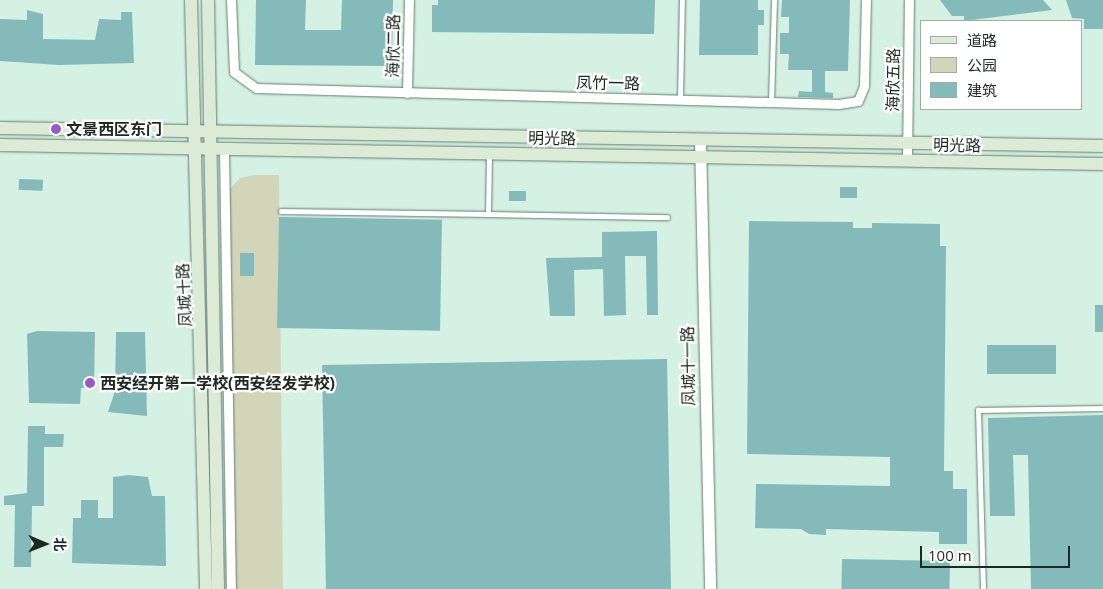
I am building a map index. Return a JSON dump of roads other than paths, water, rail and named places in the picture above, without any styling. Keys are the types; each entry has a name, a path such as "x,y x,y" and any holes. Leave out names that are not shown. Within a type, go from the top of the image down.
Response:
{"main road":[{"name":"凤城十路","path":"191,0 206,589"},
{"name":"凤城十路","path":"208,0 212,132 218,149 218,589"},
{"name":"明光路","path":"0,128 700,141 1103,146"},
{"name":"明光路","path":"0,145 1103,164"}],"street":[{"name":"凤竹一路","path":"230,0 234,72 256,88 771,102 858,101 864,86 866,0"},
{"name":"海欣二路","path":"407,92 409,0"},
{"name":"海欣五路","path":"907,160 909,0"},
{"name":"凤城十一路","path":"700,141 710,589"},
{"path":"218,149 231,589"}],"lane":[{"path":"680,100 682,0"},
{"path":"771,102 774,0"},
{"path":"488,214 489,153"},
{"path":"281,211 667,217"},
{"path":"983,589 978,410 1103,408"}],"place":[{"name":"文景西区东门","path":"56,129"},
{"name":"西安经开第一学校(西安经发学校)","path":"90,383"}]}
